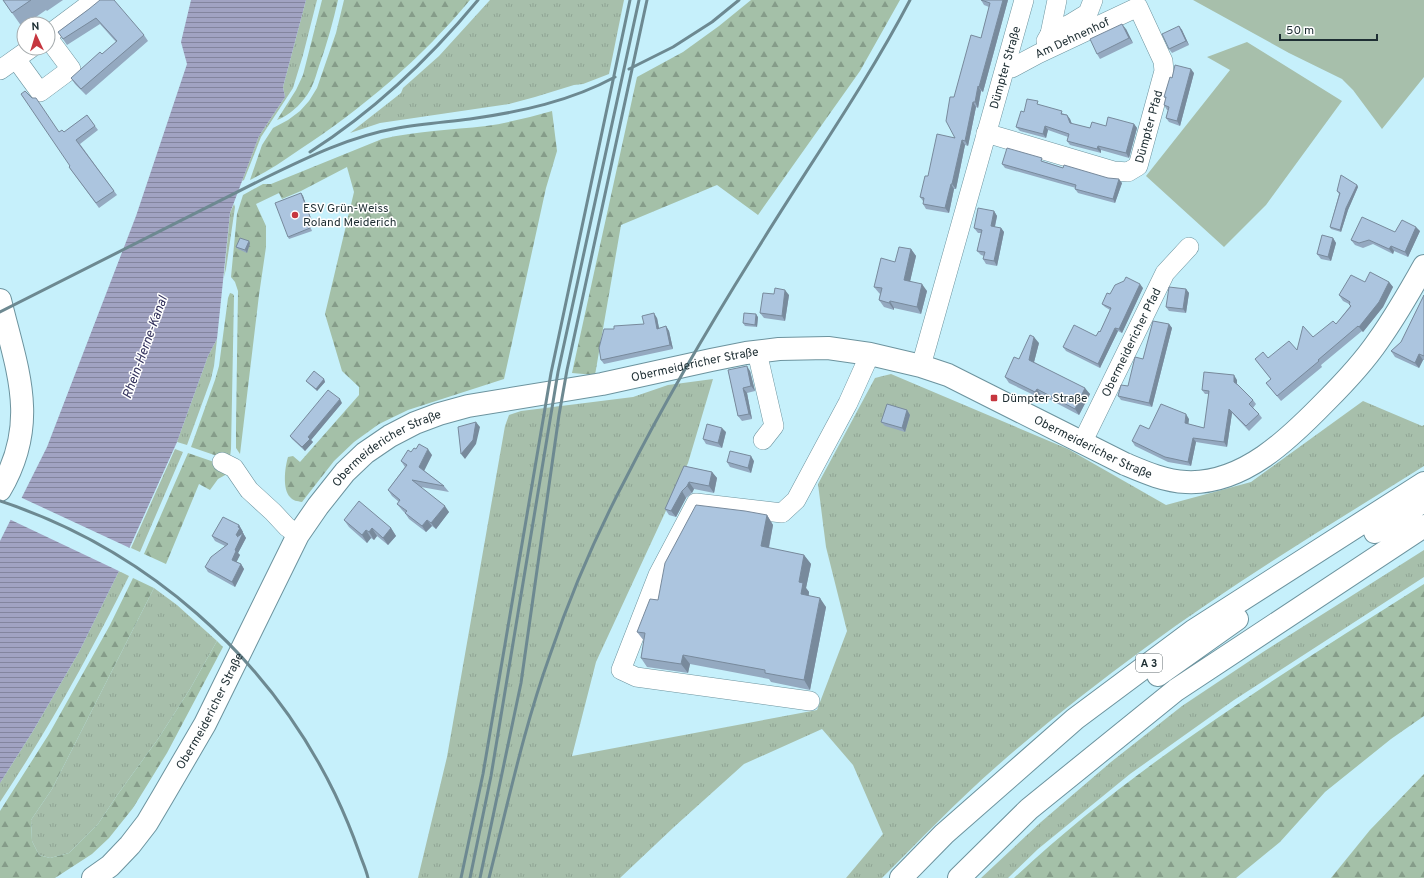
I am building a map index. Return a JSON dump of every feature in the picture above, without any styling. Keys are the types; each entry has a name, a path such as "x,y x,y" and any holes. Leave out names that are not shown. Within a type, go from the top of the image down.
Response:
{"main road":[{"name":"Obermeidericher Straße","path":"93,878 110,866 130,845 163,796 206,724 298,535 318,506 345,472 365,453 390,436 415,423 439,414 468,406 602,384 711,360 779,349 828,348 870,354 921,366 948,375 1055,430 1125,464 1155,476 1186,482 1209,480 1231,475 1253,464 1271,452 1300,428 1354,373 1378,341 1424,266"},
{"path":"0,300 23,400 23,418 20,440 14,462 0,490"},
{"name":"A 3","path":"901,878 944,834 1075,718 1193,631 1424,483"},
{"name":"A 3","path":"919,878 956,841 1084,730 1159,674 1239,618 1424,501"},
{"path":"959,878 1029,809 1176,690 1424,526"}],"street":[{"path":"56,31 95,0"},
{"name":"Dümpter Straße","path":"921,366 986,133 1006,69 1024,0"},
{"path":"1038,54 1050,34 1057,0"},
{"path":"1050,34 1088,13 1093,0"},
{"name":"Am Dehnenhof","path":"1006,69 1012,68 1038,54 1138,7"},
{"name":"Dümpter Pfad","path":"986,133 1114,171 1128,172 1138,166 1164,71 1163,61 1138,7"},
{"path":"25,56 40,92 71,69 56,48"},
{"path":"0,70 20,56"},
{"name":"Obermeidericher Pfad","path":"1082,443 1165,273 1189,247"},
{"path":"757,352 774,426 763,440"},
{"path":"810,701 636,677 621,670 658,574 696,503 782,513 796,500 800,494 848,403 870,354"},
{"path":"222,462 234,468 248,490 273,512 287,528 298,535"}],"green space":[{"path":"306,0 317,0 293,88 261,137 244,180 242,181 259,136 285,97 283,87"},
{"path":"322,0 338,0 332,25 314,81 306,97 298,106 288,115 277,120 296,90 303,75"},
{"path":"344,0 470,0 432,42 368,100 275,166 250,180 262,145 273,128 288,120 300,111 309,101 317,88 336,33"},
{"path":"490,0 624,0 609,74 583,84 574,85 509,104 380,123 350,133 401,93 403,88 439,56"},
{"path":"751,0 900,0 860,71 758,215 717,185 621,225 595,375 572,373 637,77 683,52 719,26"},
{"path":"1193,0 1424,0 1424,77 1382,129 1353,90 1342,79 1289,53"},
{"path":"1247,42 1342,101 1266,205 1224,247 1146,176 1230,70 1207,57"},
{"path":"552,111 557,151 546,188 504,379 408,410 379,424 354,442 334,461 302,502 295,501 287,493 285,483 285,472 288,457 293,456 300,462 359,395 359,387 342,371 325,314 354,192 347,167 301,191 282,199 279,193 256,204 266,226 266,247 240,454 236,448 238,291 235,282 231,277 237,214 243,195 263,184 271,184 382,139 421,132 494,125"},
{"path":"234,204 235,207 224,277 230,213"},
{"path":"230,293 234,296 231,449 230,457 223,458 191,447 219,366 228,298"},
{"path":"217,339 211,379 187,445 177,442 208,356"},
{"path":"891,374 1068,449 1166,505 1251,482 1363,401 1422,426 1424,425 1424,466 1213,600 1107,676 1051,720 982,779 882,878 846,878 883,834 853,765 822,729 744,764 620,878 418,878 447,757 505,426 509,415 521,411 633,397 668,385 713,379 688,463 596,662 572,756 817,710 847,631 826,547 818,484 875,378"},
{"path":"175,449 183,452 140,552 131,548"},
{"path":"188,453 220,464 227,474 218,479 210,490 199,484 166,564 144,554"},
{"path":"1424,550 1424,577 1234,700 1130,774 1038,849 1008,878 981,878 1041,822 1111,762 1182,706 1263,652"},
{"path":"119,571 129,576 84,663 52,719 0,802 0,783 33,731 79,652"},
{"path":"133,578 154,588 52,789 31,820 32,841 39,855 50,858 69,853 98,824 158,739 190,689 217,641 223,647 167,753 133,808 109,838 92,854 55,878 0,878 0,811 49,734 110,625"},
{"path":"1424,584 1424,716 1391,739 1325,792 1280,842 1236,878 1014,878 1061,836 1160,758 1264,686"},
{"path":"154,588 177,605 217,641 190,689 158,739 98,824 69,853 50,858 39,855 32,841 31,820 52,789"},
{"path":"1424,774 1424,878 1331,878 1370,830"}],"water":[{"name":"Rhein-Herne-Kanal","path":"191,0 306,0 283,87 285,97 259,136 230,213 217,339 208,356 177,442 119,571 79,652 33,731 0,783 0,541 47,447 136,216 187,64 181,42"}],"pier":[{"path":"20,497 132,549 121,572 9,519"}],"building":[{"path":"3,0 31,0 12,13"},
{"path":"100,0 114,0 144,35 81,89 71,78 100,52 102,54 117,41 96,18 63,39 58,32"},
{"path":"981,0 1003,0 979,87 978,86 975,102 973,102 965,141 962,140 945,208 923,204 924,198 920,197 925,176 928,176 937,134 955,138 946,121 950,97 954,97 971,35 981,38 990,3"},
{"path":"1122,24 1129,38 1097,54 1090,39"},
{"path":"1179,26 1186,41 1169,49 1162,34"},
{"path":"1175,65 1191,69 1177,121 1166,118 1169,107 1164,105 1166,97 1164,97 1170,77 1172,78"},
{"path":"25,91 32,98 36,98 59,132 62,130 64,132 87,115 95,126 76,140 114,191 96,203 69,167 70,166 21,94"},
{"path":"1027,99 1038,101 1037,104 1062,111 1061,114 1067,115 1070,123 1090,128 1092,122 1106,126 1108,117 1134,124 1126,153 1098,146 1097,149 1067,141 1069,134 1045,126 1043,134 1016,127 1021,111 1024,112"},
{"path":"1007,148 1042,158 1041,161 1063,168 1064,165 1108,178 1119,179 1113,199 1075,189 1076,185 1002,164"},
{"path":"1341,175 1357,185 1346,208 1340,230 1330,227 1340,193 1337,191"},
{"name":"ESV Grün-Weiss Roland Meiderich","path":"301,193 312,222 309,223 310,228 288,237 275,203"},
{"path":"978,208 994,211 991,226 1001,228 994,261 983,259 985,252 977,251 982,230 974,228"},
{"path":"1362,217 1395,232 1402,220 1416,227 1405,252 1391,246 1389,249 1369,240 1359,243 1351,240"},
{"path":"1322,235 1333,238 1328,257 1317,254"},
{"path":"240,238 249,241 245,250 236,247"},
{"path":"899,247 911,249 904,280 922,284 917,307 879,300 882,288 874,287 881,258 895,262"},
{"path":"1370,272 1389,282 1379,302 1359,327 1358,326 1277,396 1266,383 1271,379 1255,359 1263,352 1268,358 1289,341 1297,350 1303,326 1313,337 1333,321 1336,324 1351,306 1349,304 1350,302 1339,295 1351,275 1365,282"},
{"path":"1126,277 1140,284 1119,329 1115,328 1098,364 1063,347 1074,325 1096,336 1099,331 1100,332 1111,308 1102,304 1107,293 1110,294 1115,285 1124,281"},
{"path":"1169,287 1186,289 1183,309 1166,307"},
{"path":"775,288 785,290 782,316 760,313 763,293 774,294"},
{"path":"1424,295 1424,356 1419,354 1415,363 1391,351 1401,342"},
{"path":"654,313 657,329 666,326 670,345 601,360 599,348 604,329 614,329 614,326 644,324 642,316"},
{"path":"744,313 756,314 755,325 743,323"},
{"path":"1153,321 1169,324 1149,403 1118,396 1121,385 1128,386 1135,357 1143,359"},
{"path":"1030,335 1034,337 1029,360 1085,388 1075,409 1037,389 1035,392 1005,377 1014,357 1019,359"},
{"path":"747,366 751,386 743,388 749,414 738,416 728,370"},
{"path":"314,371 324,379 316,389 306,381"},
{"path":"1204,372 1234,375 1234,382 1253,400 1249,404 1259,414 1246,426 1229,409 1224,442 1193,438 1188,462 1165,457 1132,441 1140,425 1149,429 1161,404 1186,414 1185,423 1204,428 1209,391 1202,390"},
{"path":"328,390 340,399 308,437 310,439 302,447 290,436"},
{"path":"887,404 907,410 902,428 881,422"},
{"path":"476,422 473,440 461,454 458,427"},
{"path":"707,424 722,428 718,443 703,439"},
{"path":"419,444 428,449 419,467 444,486 412,480 445,506 431,523 427,520 422,526 405,513 407,511 397,504 400,500 388,490 407,465 401,461 408,450 411,452 414,448 416,449"},
{"path":"730,451 751,456 748,468 727,462"},
{"path":"684,466 712,472 709,486 689,482 682,491 671,511 665,509"},
{"path":"359,501 391,528 383,538 372,528 369,532 366,530 362,535 344,520"},
{"path":"696,505 767,515 761,546 804,555 799,582 803,583 801,594 820,598 804,680 765,673 765,670 683,655 681,664 641,658 645,633 637,632 650,599 658,600 665,563"},
{"path":"223,517 239,525 238,527 240,528 236,535 238,536 237,537 243,533 232,560 241,564 232,582 205,567 211,557 228,544 212,536"}],"railway":[{"path":"310,152 334,136 379,101 421,63 460,22 478,0"},
{"path":"461,878 483,774 551,373 630,0"},
{"path":"470,878 491,776 558,372 639,0"},
{"path":"480,878 521,683 559,415 567,370 647,0"},
{"path":"629,69 673,47 712,22 739,0"},
{"path":"489,878 532,710 558,633 594,543 657,419 706,333 777,217 856,94 910,0"},
{"path":"0,312 297,162 330,148 363,136 398,128 470,119 526,109 581,93 615,77"},
{"path":"0,501 54,522 105,548 152,578 197,614 238,653 275,697 307,744 342,808 368,878"}],"place":[{"name":"ESV Grün-Weiss Roland Meiderich","path":"295,215"},
{"name":"Dümpter Straße","path":"994,398"}]}
